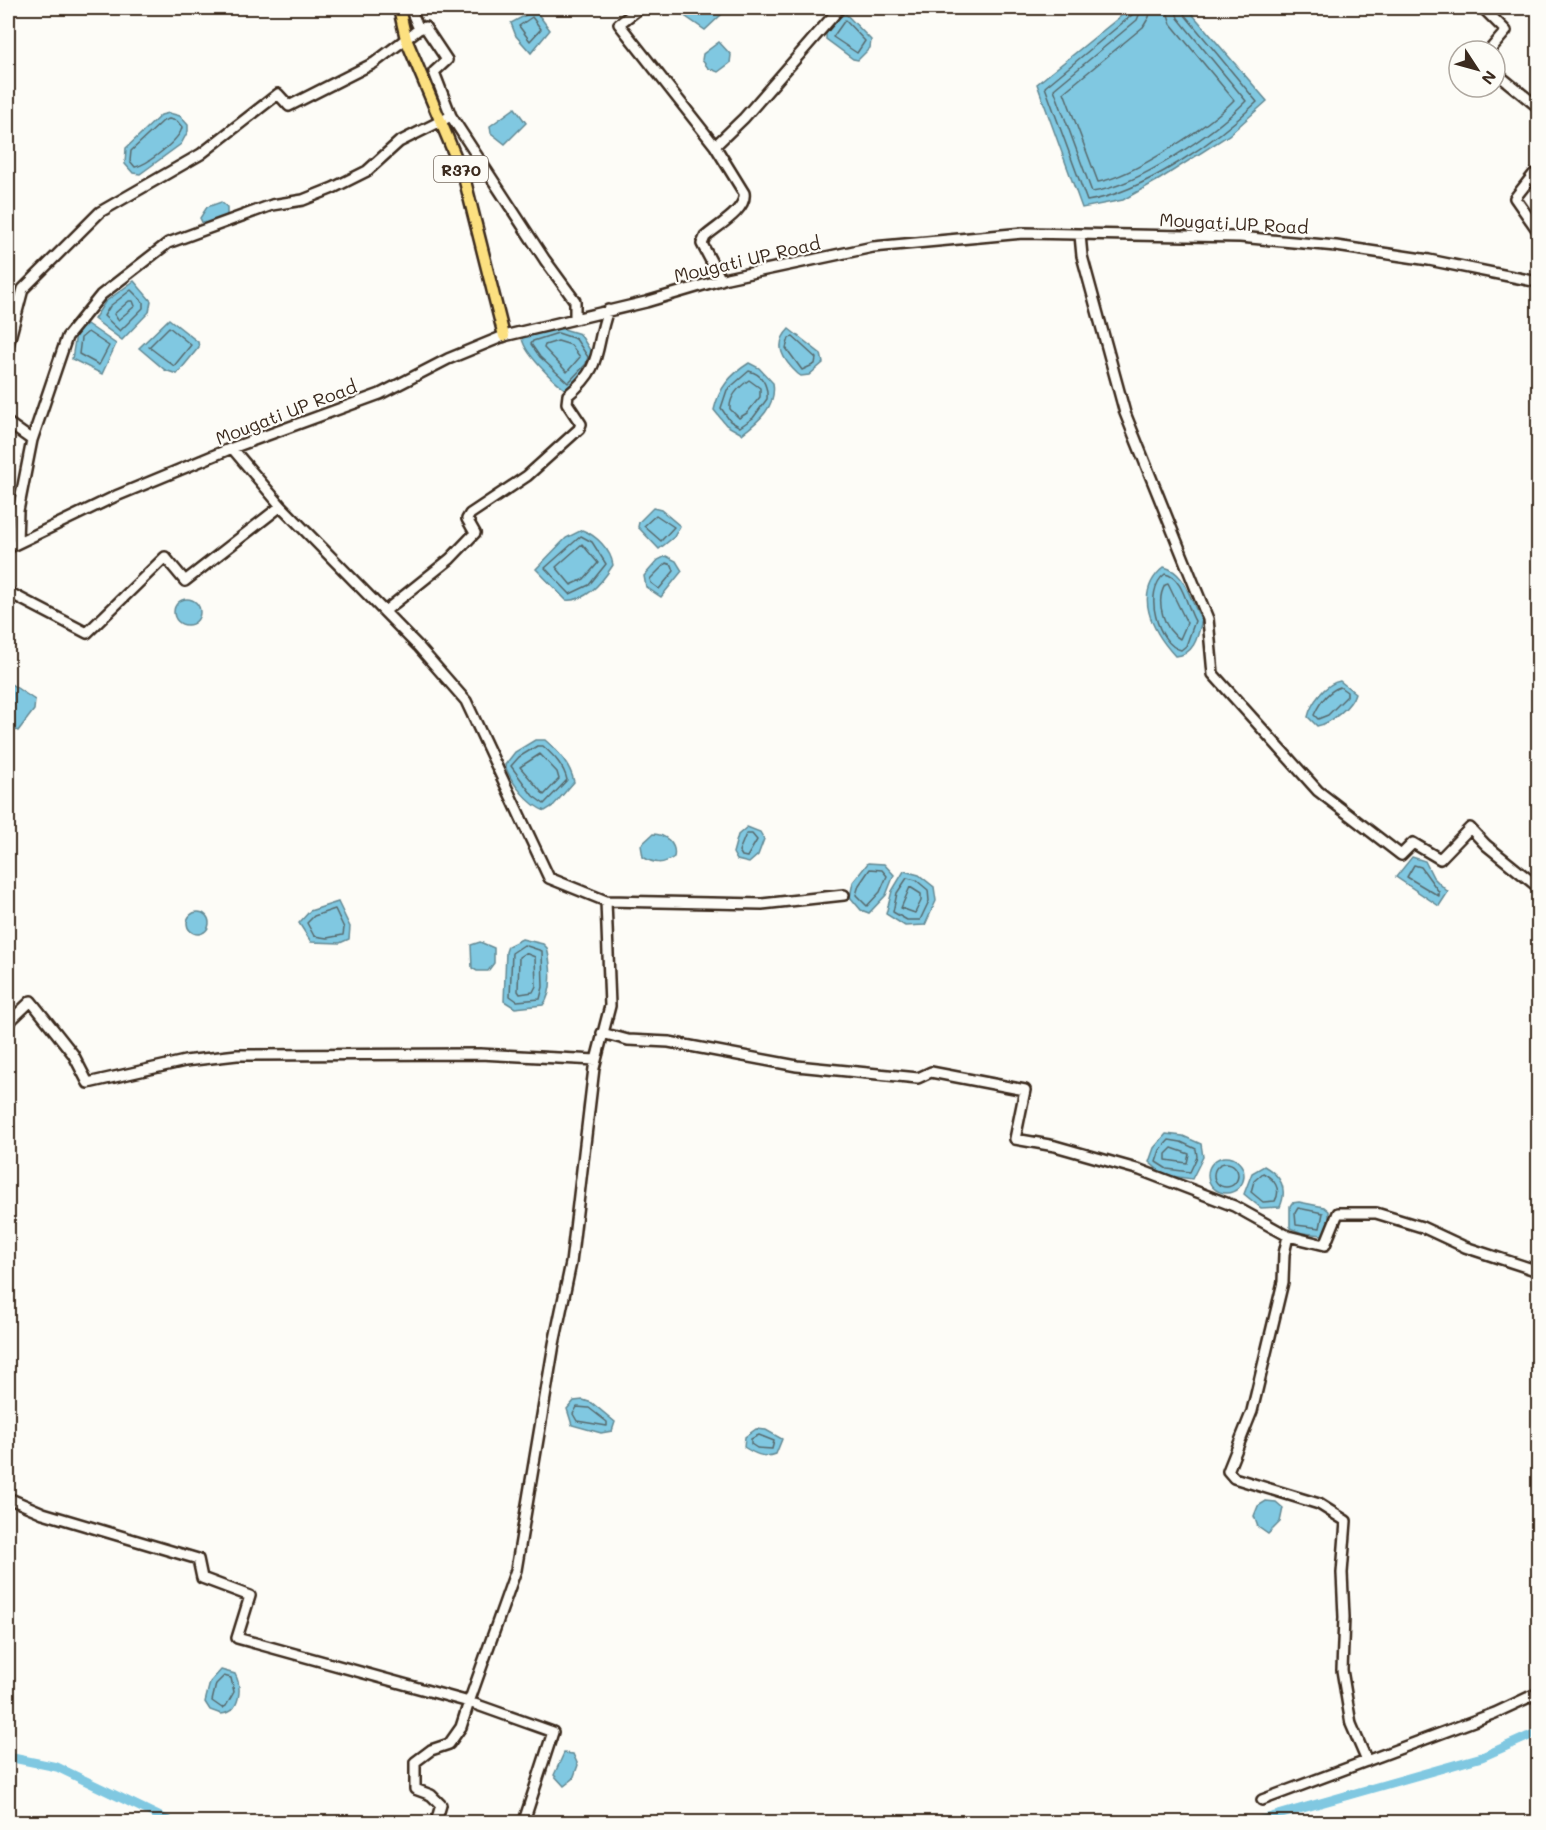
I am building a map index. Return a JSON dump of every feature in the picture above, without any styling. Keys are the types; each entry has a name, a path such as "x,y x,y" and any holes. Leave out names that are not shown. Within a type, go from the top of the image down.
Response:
{"main road":[{"name":"R370","path":"399,8 406,39 464,177 504,336"}],"street":[{"path":"410,8 419,30"},
{"path":"640,8 620,24 715,147 744,193 745,200 705,237 702,244 721,280"},
{"path":"715,147 744,118 840,8"},
{"path":"1483,8 1506,31 1499,39"},
{"path":"8,346 23,289 100,212 201,154 278,94 289,106 374,63 425,27 447,60 434,72 451,116 575,301 575,317"},
{"path":"1507,82 1539,107"},
{"path":"17,542 18,511 32,440 67,337 101,295 168,243 272,205 303,200 333,189 367,171 399,142 451,116"},
{"path":"1539,173 1533,175 1515,198 1539,231"},
{"name":"Mougati UP Road","path":"8,548 116,496 232,448 380,394 448,359 504,336 721,280 873,247 1023,233 1240,237 1336,246 1429,260 1539,282"},
{"path":"1080,235 1082,256 1125,413 1208,619 1213,674 1318,791 1401,855 1413,843 1440,859 1470,828 1486,845 1539,887"},
{"path":"385,611 450,559 475,533 467,519 470,514 527,476 579,429 581,424 567,403 568,395 584,382 594,368 608,310"},
{"path":"8,423 32,440"},
{"path":"232,448 281,506 385,611 466,702 549,878 606,901 762,904 844,895"},
{"path":"8,592 87,633 165,557 185,581 281,506"},
{"path":"436,1822 441,1805 431,1795 415,1789 415,1762 431,1750 449,1744 461,1727 516,1570 554,1344 571,1263 596,1059 610,1006 606,901"},
{"path":"8,1023 31,1001 62,1038 88,1083 185,1061 237,1055 263,1057 480,1054 596,1059"},
{"path":"602,1033 628,1040 669,1042 797,1066 918,1078 931,1072 1025,1090 1015,1139 1055,1146 1140,1170 1234,1206 1288,1236 1325,1245 1338,1213 1376,1213 1422,1227 1465,1247 1539,1271"},
{"path":"1288,1236 1284,1254 1283,1282 1252,1411 1228,1471 1234,1478 1320,1504 1346,1521 1342,1573 1344,1617 1342,1670 1351,1724 1367,1761"},
{"path":"8,1498 43,1513 198,1559 202,1578 250,1596 237,1638 469,1702 554,1732 525,1818"},
{"path":"1262,1800 1496,1713 1539,1693"}],"water":[{"path":"673,8 720,8 723,13 705,30"},
{"path":"1131,8 1187,8 1267,101 1229,135 1160,179 1123,200 1082,208 1037,84"},
{"path":"535,10 550,30 531,53 516,36 511,23"},
{"path":"843,11 871,40 870,48 858,60 853,59 826,39 826,34"},
{"path":"719,42 731,55 730,63 718,72 708,68 702,60 703,54"},
{"path":"515,108 526,123 505,144 491,133 490,126"},
{"path":"169,113 180,116 188,125 188,131 181,144 140,174 133,173 125,164 126,148 161,115"},
{"path":"221,202 227,207 227,216 210,225 203,224 200,218 207,207"},
{"path":"134,281 151,301 149,312 122,340 94,319 105,302"},
{"path":"169,319 198,342 199,347 177,374 165,370 139,348"},
{"path":"87,324 116,344 102,374 72,359 76,334"},
{"path":"557,327 580,334 595,358 592,367 571,389 566,390 533,358 523,343 522,337"},
{"path":"789,329 821,354 823,363 809,375 798,374 784,358 782,341"},
{"path":"749,363 759,368 773,383 774,391 765,412 742,434 726,425 714,410 726,383"},
{"path":"653,508 661,510 680,526 674,537 659,549 638,527 639,522"},
{"path":"582,530 602,544 612,559 613,565 594,589 581,598 566,600 536,569 566,538"},
{"path":"666,556 676,561 682,571 661,597 646,587 644,576 658,560"},
{"path":"1164,567 1178,575 1202,620 1191,649 1187,653 1175,656 1153,624 1147,600 1154,577"},
{"path":"187,599 196,603 200,612 196,621 187,625 178,621 174,612 178,603"},
{"path":"1340,681 1355,693 1353,698 1340,714 1317,726 1308,717 1312,706 1320,694"},
{"path":"8,682 35,700 34,710 18,731 8,726"},
{"path":"535,740 545,740 559,754 567,764 574,782 553,806 545,811 533,804 521,792 511,779 505,765 515,752"},
{"path":"747,827 760,832 764,839 758,855 749,863 737,860 733,853 738,835"},
{"path":"653,834 662,836 672,844 674,857 658,863 643,857 641,845"},
{"path":"1412,857 1425,861 1433,877 1448,892 1439,906 1396,877"},
{"path":"868,863 884,864 894,875 886,895 869,913 861,910 850,897 853,882"},
{"path":"904,871 919,875 934,887 936,901 925,925 905,926 886,914 892,891"},
{"path":"338,902 350,927 349,939 340,943 311,942 299,923 310,911"},
{"path":"198,912 206,915 209,923 206,931 198,934 190,931 187,923 190,915"},
{"path":"522,939 543,944 547,948 550,985 543,1005 515,1008 504,1001 506,952 508,946"},
{"path":"480,942 494,948 494,963 488,971 477,971 472,968 471,945"},
{"path":"1166,1134 1183,1136 1201,1144 1203,1157 1192,1179 1164,1175 1149,1162 1154,1148"},
{"path":"1226,1157 1239,1162 1244,1175 1239,1188 1226,1193 1213,1188 1208,1175 1213,1162"},
{"path":"1264,1166 1279,1178 1283,1188 1280,1207 1261,1208 1244,1194 1252,1173"},
{"path":"1299,1202 1324,1207 1329,1211 1329,1221 1323,1235 1302,1233 1290,1228 1290,1206 1292,1203"},
{"path":"583,1400 592,1403 615,1422 612,1431 601,1433 572,1425 567,1409 574,1401"},
{"path":"756,1429 766,1430 782,1439 776,1454 763,1456 744,1447 745,1437"},
{"path":"1266,1501 1276,1502 1283,1508 1280,1522 1268,1534 1258,1527 1254,1516 1258,1506"},
{"path":"221,1670 235,1674 239,1692 233,1709 221,1714 210,1710 205,1702 210,1682"},
{"path":"564,1753 573,1754 578,1765 573,1779 564,1786 554,1775"}],"waterway":[{"path":"1254,1822 1482,1757 1538,1732"},
{"path":"8,1757 57,1767 171,1822"}]}
